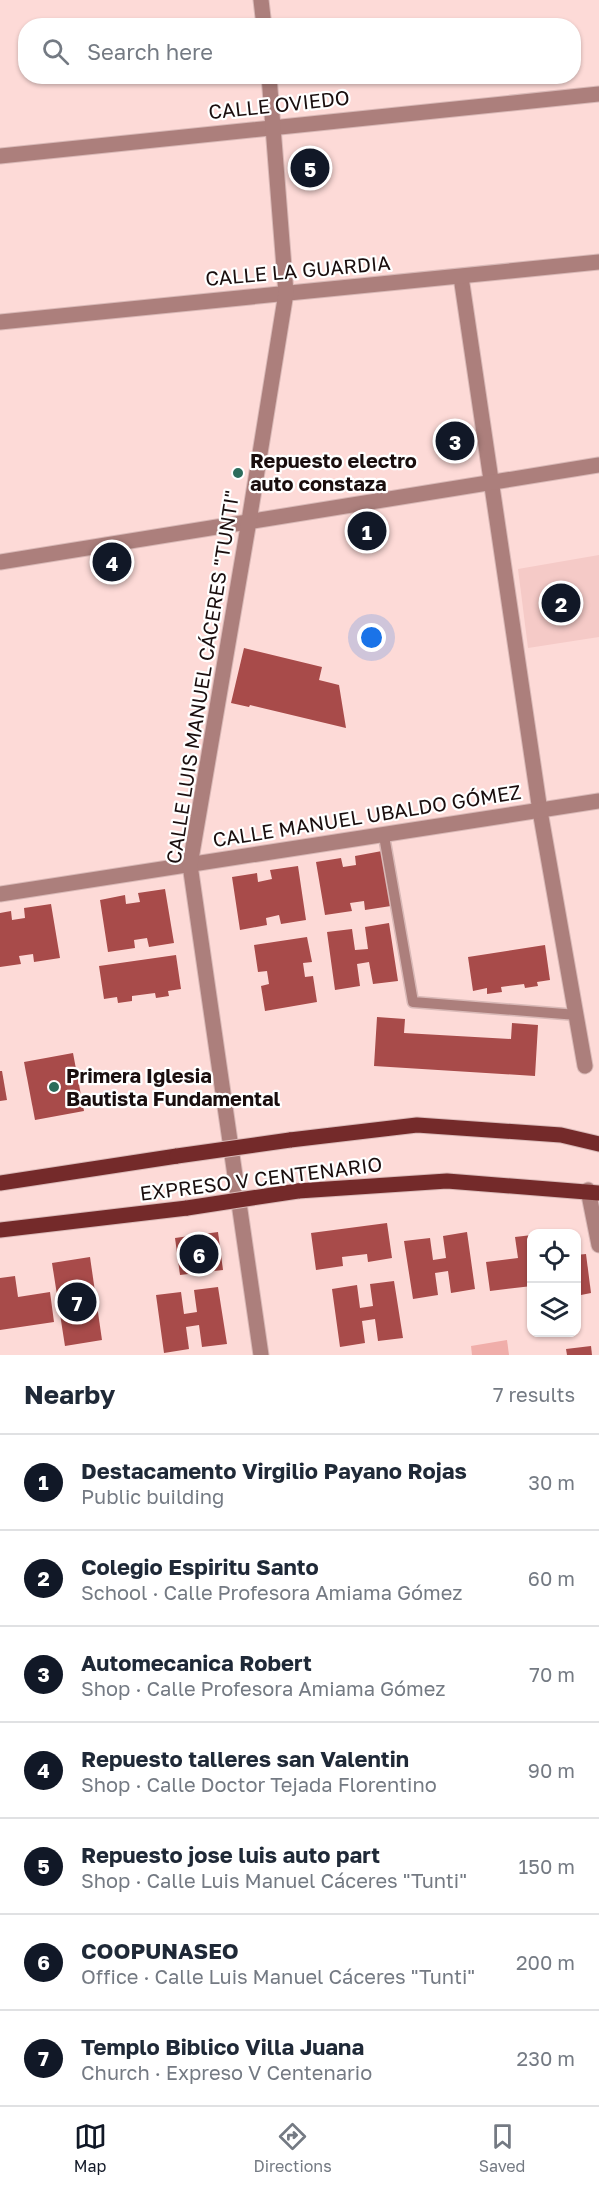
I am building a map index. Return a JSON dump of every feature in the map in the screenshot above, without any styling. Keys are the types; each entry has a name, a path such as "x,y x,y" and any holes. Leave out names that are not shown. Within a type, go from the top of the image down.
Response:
{"main road":[{"name":"EXPRESO V CENTENARIO","path":"0,1183 290,1140 417,1125 561,1135 599,1144"},
{"name":"EXPRESO V CENTENARIO","path":"0,1230 187,1208 298,1191 447,1181 593,1192"}],"street":[{"path":"261,0 263,18"},
{"name":"CALLE LUIS MANUEL CÁCERES \"TUNTI\"","path":"261,1355 190,865 286,293 270,84"},
{"name":"CALLE OVIEDO","path":"0,156 599,94"},
{"name":"CALLE LA GUARDIA","path":"0,322 599,262"},
{"path":"460,277 540,811 585,1066"},
{"path":"0,562 599,465"},
{"name":"CALLE MANUEL UBALDO GÓMEZ","path":"0,894 599,801"},
{"path":"593,1192 599,1245"}],"lane":[{"path":"384,836 413,1002 577,1015"}],"shaded area":[{"path":"599,555 599,637 528,648 518,569"},
{"path":"507,1340 509,1355 472,1355 471,1346"}],"building":[{"path":"244,648 322,667 319,680 339,685 346,728 250,705 249,707 231,703"},
{"path":"382,851 391,906 365,910 364,901 350,903 352,911 325,915 316,862 341,858 343,867 356,865 355,856"},
{"path":"298,866 306,920 281,924 279,915 266,918 267,925 240,930 232,877 257,873 258,882 272,879 270,870"},
{"path":"165,889 174,943 149,947 147,938 134,940 135,948 108,952 100,900 125,895 126,904 140,902 138,893"},
{"path":"51,904 60,958 34,962 33,954 19,956 21,964 0,967 0,913 11,911 12,920 25,918 24,908"},
{"path":"389,923 398,981 373,984 369,962 357,964 360,986 335,990 327,932 352,929 355,950 368,949 365,927"},
{"path":"307,937 312,962 303,963 305,977 313,976 317,1002 265,1011 261,986 269,984 267,971 258,972 254,945"},
{"path":"545,945 550,980 537,982 538,986 525,988 524,984 501,987 502,992 487,994 487,988 473,991 468,957"},
{"path":"176,955 181,989 168,991 169,996 156,998 155,993 132,996 132,1001 118,1003 117,997 104,999 99,966"},
{"path":"377,1017 405,1019 404,1033 511,1039 512,1023 538,1025 535,1076 374,1066"},
{"name":"Primera Iglesia Bautista Fundamental","path":"73,1053 84,1111 35,1120 24,1062"},
{"path":"0,1071 2,1071 7,1100 0,1101"},
{"path":"387,1223 392,1258 368,1262 367,1254 342,1257 343,1266 316,1270 311,1233"},
{"path":"218,1232 223,1270 180,1275 175,1238"},
{"path":"467,1232 475,1289 451,1293 448,1271 435,1273 438,1295 413,1299 404,1241 430,1238 433,1260 446,1258 443,1236"},
{"path":"527,1236 527,1287 490,1291 486,1262 518,1258 515,1237"},
{"path":"581,1254 586,1254 591,1293 581,1295 581,1283"},
{"path":"90,1257 102,1340 65,1346 52,1263"},
{"path":"15,1276 18,1297 50,1292 54,1322 0,1330 0,1278"},
{"path":"394,1281 403,1338 378,1341 375,1319 362,1321 365,1343 340,1347 332,1289 357,1285 360,1308 373,1306 370,1284"},
{"path":"218,1287 227,1344 202,1347 199,1325 186,1327 189,1349 164,1353 156,1295 181,1292 184,1314 197,1312 194,1290"},
{"path":"591,1346 592,1355 567,1355 566,1349"}],"place":[{"name":"Repuesto jose luis auto part","path":"310,168"},
{"name":"Automecanica Robert","path":"455,441"},
{"name":"Repuesto electro auto constaza","path":"238,473"},
{"name":"Destacamento Virgilio Payano Rojas","path":"367,531"},
{"name":"Repuesto talleres san Valentin","path":"112,562"},
{"name":"Colegio Espiritu Santo","path":"561,603"},
{"name":"Primera Iglesia Bautista Fundamental","path":"54,1087"},
{"name":"COOPUNASEO","path":"199,1254"},
{"name":"Templo Biblico Villa Juana","path":"77,1302"}]}
